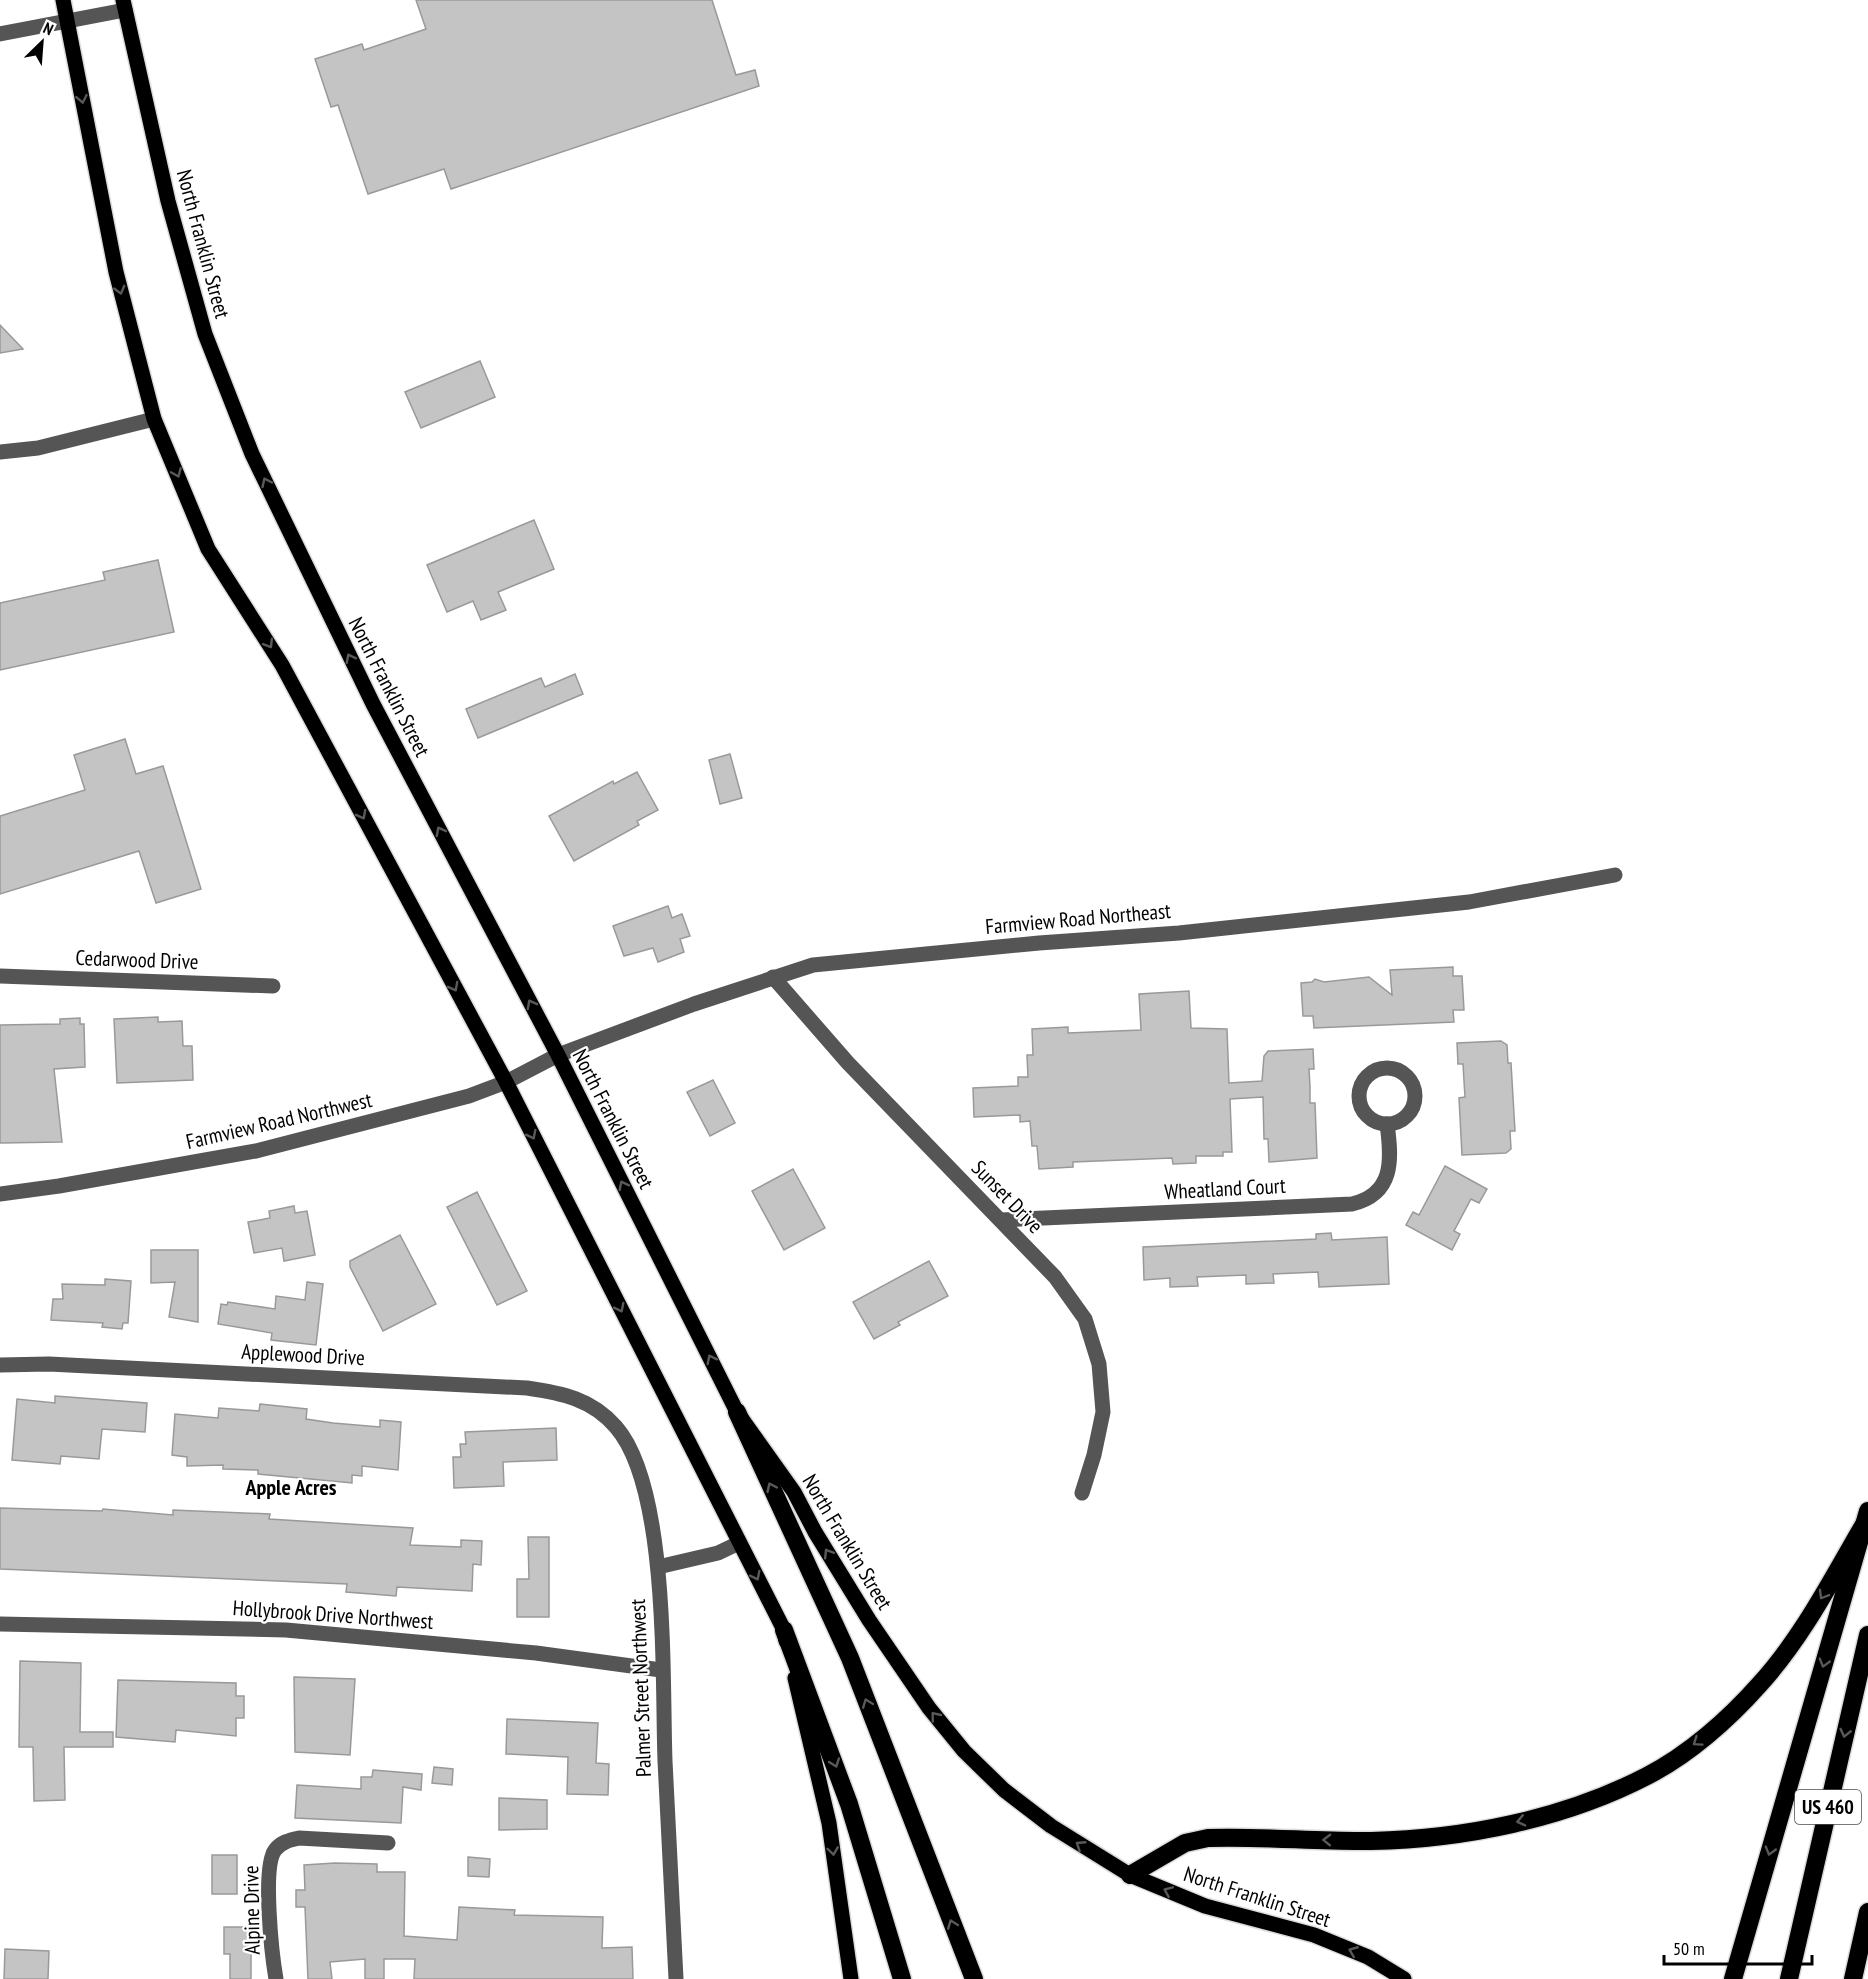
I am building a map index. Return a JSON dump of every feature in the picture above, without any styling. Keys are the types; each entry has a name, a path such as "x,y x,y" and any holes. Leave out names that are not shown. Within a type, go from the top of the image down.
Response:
{"highway":[{"path":"737,1412 850,1658 974,1979"},
{"path":"1130,1875 1185,1843 1208,1838 1372,1841 1459,1833 1525,1821 1591,1800 1648,1776 1704,1738 1759,1685 1807,1623 1866,1518"},
{"path":"1733,1979 1866,1518"},
{"path":"784,1630 849,1804 902,1979"},
{"name":"US 460","path":"1789,1979 1868,1635"},
{"path":"1853,1979 1868,1912"}],"main road":[{"path":"63,0 116,273 154,419 208,549 282,665 506,1082 784,1630 829,1823 851,1979"},
{"name":"North Franklin Street","path":"124,5 168,201 205,334 252,454 373,704 558,1055 737,1412 794,1492 815,1532 885,1645 929,1708 964,1751 1004,1790 1051,1826 1130,1875 1205,1906 1314,1935 1368,1957 1404,1979"}],"street":[{"path":"0,34 67,21 124,5"},
{"path":"0,452 38,448 154,419"},
{"name":"Farmview Road Northeast","path":"558,1055 773,977 813,965 1179,933 1469,902 1615,875"},
{"name":"Cedarwood Drive","path":"0,976 273,986"},
{"name":"Sunset Drive","path":"773,977 848,1063 1055,1277 1085,1319 1096,1353 1103,1412 1094,1455 1082,1493"},
{"name":"Farmview Road Northwest","path":"0,1194 59,1186 256,1151 469,1096 506,1082 558,1055"},
{"name":"Wheatland Court","path":"1001,1220 1352,1204 1369,1200 1382,1185 1389,1169 1391,1151 1387,1124"},
{"name":"Applewood Drive","path":"0,1365 49,1364 527,1388 579,1398 599,1410"},
{"name":"Palmer Street Northwest","path":"599,1410 617,1427 631,1451 642,1478 658,1567 676,1979"},
{"path":"658,1567 718,1553 739,1543"},
{"name":"Hollybrook Drive Northwest","path":"0,1624 286,1630 536,1653 661,1670"},
{"name":"Alpine Drive","path":"276,1979 270,1944 269,1864 274,1851 285,1841 299,1838 388,1843"}],"building":[{"path":"416,0 712,0 736,75 755,70 759,86 451,189 444,169 368,194 338,105 331,107 315,59 362,44 364,50 426,29"},
{"path":"0,325 23,349 0,353"},
{"path":"480,361 495,397 421,428 405,392"},
{"path":"534,520 554,569 498,592 506,610 481,620 473,601 447,612 427,565"},
{"path":"158,560 174,632 0,670 0,603 105,580 103,572"},
{"path":"575,674 583,694 478,738 466,709 541,678 545,687"},
{"path":"125,739 136,774 163,766 201,889 156,903 139,851 0,894 0,816 85,790 74,755"},
{"path":"730,754 742,798 720,804 709,760"},
{"path":"637,772 658,810 637,821 639,825 574,861 549,816 613,781 614,784"},
{"path":"668,906 672,918 682,914 690,936 680,939 684,952 658,962 653,948 624,956 613,926"},
{"path":"1453,967 1453,976 1462,976 1464,1010 1453,1010 1454,1022 1314,1028 1313,1016 1303,1016 1301,983 1312,982 1315,979 1324,982 1369,977 1392,995 1390,970"},
{"path":"1189,991 1191,1028 1227,1029 1229,1083 1262,1081 1264,1056 1268,1051 1313,1049 1314,1069 1309,1069 1310,1103 1315,1103 1317,1158 1269,1162 1268,1139 1264,1139 1263,1097 1230,1099 1232,1152 1223,1152 1223,1156 1196,1156 1196,1163 1173,1164 1172,1158 1073,1162 1073,1167 1039,1169 1037,1146 1032,1146 1030,1121 1020,1122 1020,1115 974,1117 973,1088 1018,1086 1018,1077 1028,1077 1027,1055 1033,1055 1032,1029 1068,1027 1068,1033 1141,1030 1139,994"},
{"path":"158,1017 158,1022 182,1021 183,1046 192,1046 193,1080 117,1083 114,1019"},
{"path":"80,1018 80,1024 84,1024 85,1067 54,1069 62,1142 0,1143 0,1025 60,1024 60,1019"},
{"path":"1501,1041 1507,1045 1508,1063 1511,1063 1515,1131 1510,1131 1511,1149 1506,1153 1462,1155 1459,1098 1465,1097 1463,1064 1458,1064 1457,1043"},
{"path":"713,1080 735,1123 710,1136 687,1092"},
{"path":"1445,1166 1487,1189 1479,1203 1471,1199 1454,1231 1460,1234 1452,1250 1406,1225 1413,1212 1419,1215"},
{"path":"793,1169 825,1228 784,1250 752,1191"},
{"path":"477,1192 527,1291 497,1305 447,1207"},
{"path":"294,1206 295,1213 307,1211 315,1255 284,1261 282,1248 254,1253 248,1222 270,1218 269,1211"},
{"path":"1331,1233 1332,1240 1387,1237 1389,1284 1319,1287 1318,1272 1273,1274 1274,1283 1246,1284 1246,1275 1197,1277 1198,1286 1170,1287 1170,1278 1144,1280 1143,1247 1316,1239 1316,1234"},
{"path":"400,1235 436,1304 383,1331 350,1267 350,1261"},
{"path":"151,1250 198,1250 198,1322 169,1317 175,1282 151,1283"},
{"path":"929,1261 948,1296 898,1322 900,1325 874,1339 853,1302"},
{"path":"105,1279 131,1281 128,1323 123,1323 122,1329 102,1327 103,1323 51,1320 53,1299 63,1299 62,1284 105,1285"},
{"path":"307,1282 323,1284 316,1345 271,1340 272,1333 218,1324 221,1304 227,1305 228,1302 275,1309 276,1296 305,1300"},
{"path":"55,1396 147,1403 145,1432 102,1429 99,1459 61,1456 60,1464 12,1460 17,1399 55,1403"},
{"path":"260,1404 307,1409 306,1419 333,1423 380,1427 380,1420 401,1422 398,1470 362,1466 362,1476 352,1475 352,1483 258,1474 258,1470 223,1469 223,1465 187,1466 187,1457 172,1455 175,1414 218,1418 219,1408 259,1411"},
{"path":"556,1428 557,1460 503,1462 504,1486 454,1488 453,1457 461,1457 460,1444 466,1444 465,1432"},
{"path":"0,1508 102,1511 103,1509 173,1515 173,1510 270,1514 269,1519 413,1528 410,1545 461,1547 461,1540 482,1541 481,1565 473,1564 472,1591 397,1587 396,1596 346,1592 347,1584 0,1569"},
{"path":"528,1537 549,1537 549,1617 517,1617 517,1579 529,1579"},
{"path":"20,1661 81,1663 80,1732 113,1732 113,1747 64,1747 65,1800 34,1801 33,1747 19,1747"},
{"path":"294,1677 355,1679 350,1755 295,1752"},
{"path":"118,1680 236,1683 236,1696 244,1696 244,1718 236,1718 236,1736 176,1730 175,1742 116,1737"},
{"path":"507,1719 598,1723 596,1763 609,1764 608,1795 567,1794 568,1757 506,1754"},
{"path":"434,1767 453,1769 452,1785 432,1783"},
{"path":"373,1770 422,1774 421,1790 403,1787 401,1823 295,1818 297,1785 361,1789 361,1777 372,1777"},
{"path":"499,1798 547,1800 547,1829 499,1830"},
{"path":"212,1855 237,1855 237,1894 212,1894"},
{"path":"468,1857 490,1859 489,1877 468,1876"},
{"path":"377,1864 377,1872 405,1872 404,1936 457,1940 459,1907 515,1910 514,1915 603,1917 602,1948 632,1947 633,1979 414,1979 415,1959 384,1959 384,1979 365,1979 365,1959 330,1962 332,1979 308,1979 305,1907 296,1907 296,1890 305,1890 304,1865"},
{"path":"224,1927 251,1927 251,1979 230,1979 230,1954 224,1954"},
{"path":"5,1949 49,1951 48,1979 4,1979"}],"district":[{"name":"Apple Acres","path":"291,1487"}]}
